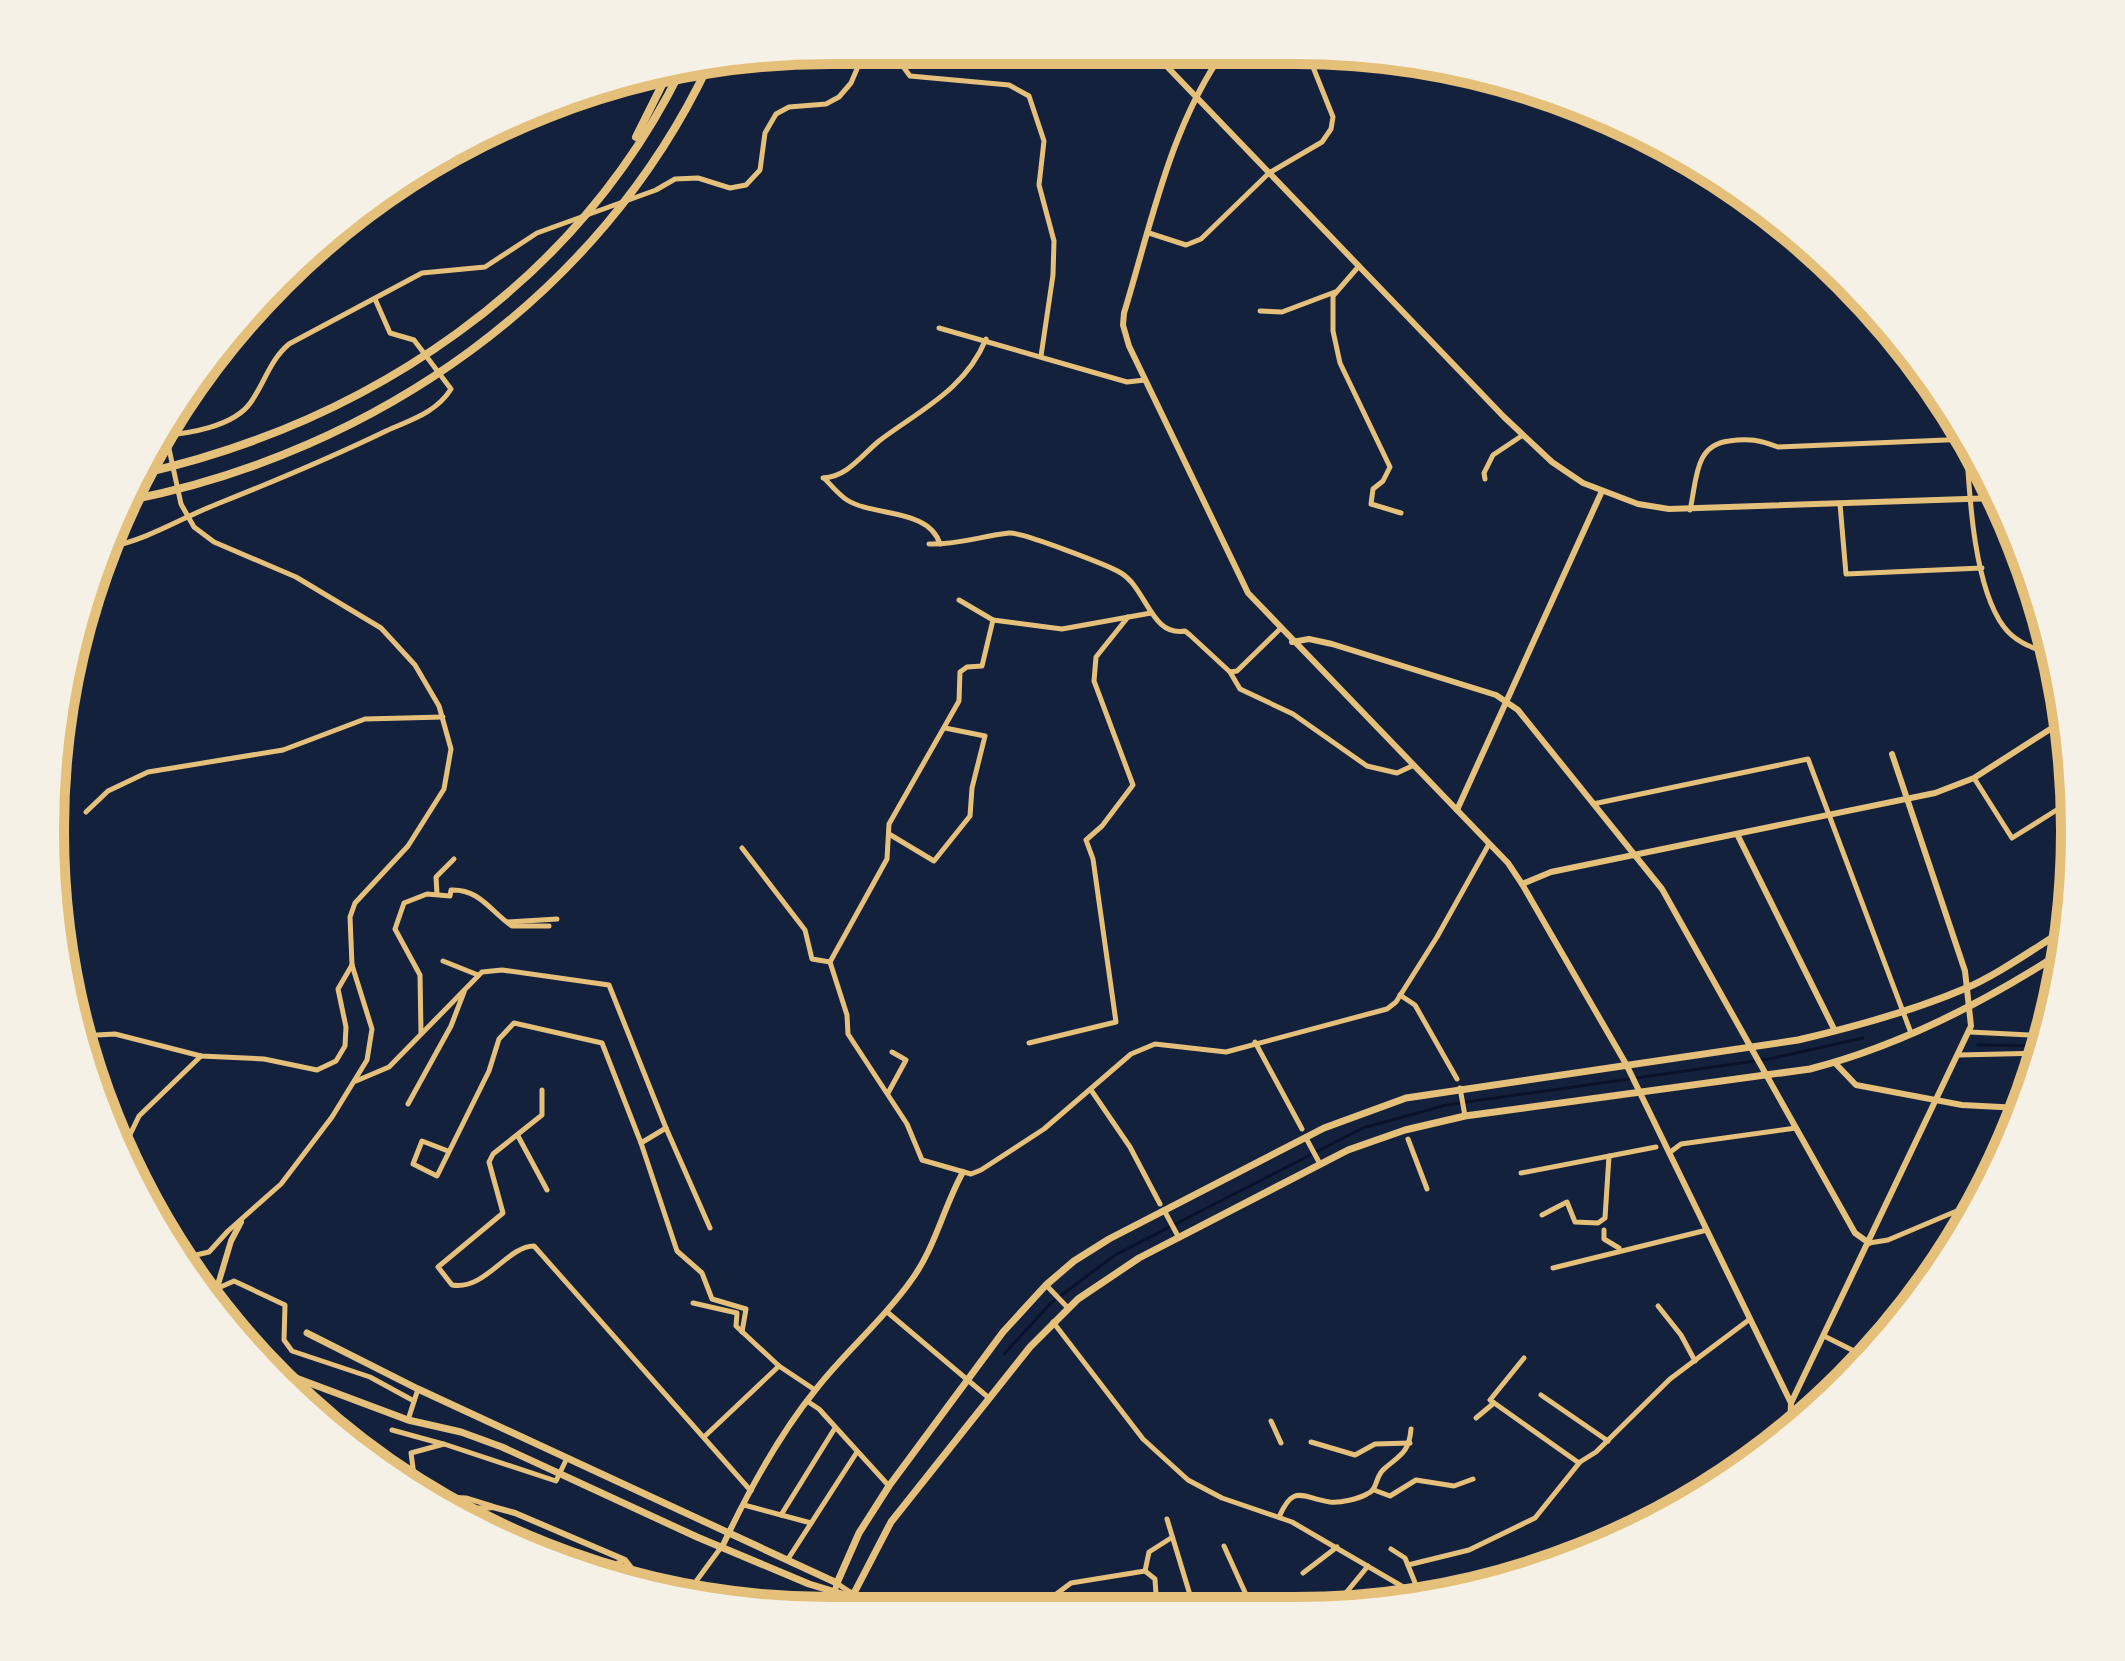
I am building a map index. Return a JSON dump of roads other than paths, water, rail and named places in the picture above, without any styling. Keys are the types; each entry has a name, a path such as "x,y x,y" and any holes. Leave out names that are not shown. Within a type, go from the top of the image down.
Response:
{"highway":[{"path":"140,498 201,483 314,442 421,386 530,304 603,229 674,129 703,75"},
{"path":"154,470 250,444 307,422 374,389 488,311 555,248 614,176 674,80"},
{"path":"614,176 663,83"}],"main road":[{"path":"307,1333 418,1389 837,1583 859,1533 889,1486 1012,1321 1046,1285 1086,1254 1164,1211 1385,1104 1460,1087 1752,1050 1835,1031 1903,1012 1966,988 2053,937"},
{"path":"296,1378 408,1420 476,1437 697,1537 723,1545 834,1593 852,1597 891,1522 1065,1305 1178,1236 1319,1162 1405,1130 1465,1112 1835,1063 1970,1006 2049,959"}],"street":[{"path":"176,432 238,416 250,404 270,365 289,344 422,273 485,267 537,233 656,190 675,179 698,178 730,188 751,183 760,170 765,133 776,114 789,107 826,104 839,97 855,76 860,64"},
{"path":"901,64 910,76 1009,85 1029,96 1044,141 1039,185 1054,241 1053,275 1041,356"},
{"path":"1165,64 1523,435 1552,462 1602,491 1638,504 1690,510 1985,498"},
{"path":"1215,64 1195,95 1149,233 1123,325 1145,380 1238,577 1260,609 1508,863 1522,884 1626,1064 1791,1403"},
{"path":"1149,233 1190,245 1207,235 1269,173 1322,142 1334,121 1312,65"},
{"path":"1260,311 1282,312 1335,292 1359,266"},
{"path":"1335,292 1332,315 1336,352 1390,467 1383,481 1373,489 1371,504 1401,513"},
{"path":"120,543 345,453 430,411 445,399 451,389 414,340 390,333 375,299"},
{"path":"939,328 986,339 1127,382 1145,380"},
{"path":"940,544 935,533 923,523 847,500 823,478 855,464 883,438 936,404 973,364 986,339"},
{"path":"1485,479 1484,473 1493,455 1523,435"},
{"path":"1690,510 1704,452 1715,443 1757,439 1778,447 1953,440"},
{"path":"168,446 187,519 214,542 284,571 381,628 427,681 443,717 451,762 444,789 408,846 352,909 352,965 372,1029 371,1049 355,1081 281,1184 209,1252 193,1256"},
{"path":"1968,466 1969,499 1982,568 1994,610 2005,628 2020,643 2039,650"},
{"path":"1457,810 1602,491"},
{"path":"1840,504 1842,567 1846,574 1982,568"},
{"path":"929,544 1013,532 1119,571 1137,584 1151,613 1172,632 1185,631 1190,635 1230,672 1240,689 1293,714 1367,766 1397,773 1412,766"},
{"path":"959,600 993,620 1062,629 1151,613"},
{"path":"1029,1043 1116,1022 1094,864 1086,840 1102,826 1133,785 1094,681 1096,657 1128,617"},
{"path":"993,620 982,666 967,667 960,672 962,692 945,728 889,824 887,859 830,962 847,1015 848,1034 912,1133 922,1160 971,1174 1044,1129 1131,1054 1155,1044 1217,1052 1387,1009 1400,995 1437,937 1489,844"},
{"path":"1230,672 1237,671 1280,629"},
{"path":"1292,642 1309,639 1332,644 1508,701 1662,889 1855,1233 1869,1243 1888,1240 1961,1209"},
{"path":"86,812 108,791 148,772 283,750 365,719 443,717"},
{"path":"1522,884 1540,875 1908,800 1974,778 2054,727"},
{"path":"888,834 934,861 968,820 985,736 945,728"},
{"path":"1790,1415 1791,1403 1970,1032 1965,971 1892,754"},
{"path":"1593,804 1808,759 1911,1033"},
{"path":"1974,778 2012,838 2060,808"},
{"path":"1737,834 1835,1031"},
{"path":"742,848 805,930 812,959 830,962"},
{"path":"437,894 436,877 454,859"},
{"path":"421,1034 420,975 395,929 404,903 421,895 450,896 451,890 458,890 479,895 516,928 549,926"},
{"path":"506,922 557,919"},
{"path":"443,961 479,975 502,970 609,985 710,1228"},
{"path":"92,1035 115,1034 201,1056 264,1059 312,1071 331,1065 345,1046 346,1027 338,989 341,978 352,965"},
{"path":"355,1081 389,1067 479,975"},
{"path":"408,1104 451,1026 464,991"},
{"path":"1400,995 1415,1005 1460,1087 1465,1112"},
{"path":"448,1151 422,1141 413,1164 437,1176 489,1071 499,1039 514,1023 602,1043 641,1143 677,1251 702,1273 712,1299 746,1309 742,1332"},
{"path":"1970,1032 2033,1036"},
{"path":"1255,1042 1302,1129"},
{"path":"888,1093 906,1060 892,1052"},
{"path":"1959,1055 2027,1053"},
{"path":"128,1138 139,1116 201,1056"},
{"path":"1835,1063 1856,1085 1978,1108 2009,1108"},
{"path":"542,1090 544,1112 493,1154 489,1162 503,1213 438,1267 452,1285 461,1286 493,1272 524,1247 534,1246 751,1491"},
{"path":"1091,1090 1130,1147 1178,1236"},
{"path":"641,1143 666,1128"},
{"path":"1669,1153 1681,1144 1796,1128"},
{"path":"518,1136 547,1190"},
{"path":"1408,1139 1427,1189"},
{"path":"1308,1141 1319,1162"},
{"path":"1521,1173 1656,1147"},
{"path":"1542,1215 1567,1202 1575,1222 1598,1223 1605,1218 1609,1156"},
{"path":"696,1584 723,1545 751,1491 807,1401 925,1260 947,1200 963,1172"},
{"path":"216,1289 241,1222"},
{"path":"1604,1230 1604,1239 1620,1249"},
{"path":"1553,1268 1707,1230"},
{"path":"216,1289 234,1281 285,1305 283,1336 292,1351 370,1377 385,1389 414,1401"},
{"path":"1046,1285 1065,1305"},
{"path":"693,1303 737,1313 736,1326 742,1332 779,1366 815,1390"},
{"path":"1658,1306 1681,1335 1695,1361"},
{"path":"885,1310 989,1398"},
{"path":"1408,1565 1469,1550 1529,1521 1579,1463 1608,1441 1662,1387 1750,1319"},
{"path":"1053,1322 1143,1439 1174,1470 1200,1487 1279,1517 1406,1588"},
{"path":"1824,1336 1856,1352"},
{"path":"1524,1358 1490,1400 1579,1463"},
{"path":"705,1436 779,1366"},
{"path":"408,1420 418,1389"},
{"path":"1541,1395 1608,1441"},
{"path":"807,1401 889,1486"},
{"path":"1476,1418 1494,1403"},
{"path":"1271,1421 1281,1443"},
{"path":"781,1515 835,1428"},
{"path":"1374,1490 1380,1473 1405,1453 1410,1443 1411,1429"},
{"path":"392,1430 556,1481 567,1458"},
{"path":"1311,1442 1355,1455 1375,1444 1410,1443"},
{"path":"414,1473 411,1453 444,1444"},
{"path":"788,1559 857,1452"},
{"path":"1279,1517 1285,1503 1300,1495 1333,1502 1374,1490 1390,1496 1416,1480 1454,1486 1473,1479"},
{"path":"453,1497 466,1498 525,1517 625,1560 634,1571"},
{"path":"744,1505 763,1507 811,1523"},
{"path":"474,1509 493,1507"},
{"path":"1167,1519 1190,1597"},
{"path":"1145,1571 1149,1552 1171,1537"},
{"path":"1224,1546 1247,1597"},
{"path":"1303,1573 1337,1547"},
{"path":"1391,1549 1405,1558 1415,1587"},
{"path":"614,1565 625,1560"},
{"path":"1344,1595 1368,1566"},
{"path":"1052,1597 1071,1583 1145,1571 1155,1579 1156,1597"},
{"path":"833,1597 837,1583 852,1597"}],"waterway":[{"path":"1004,1354 1051,1303 1115,1255 1363,1128 1446,1105 1769,1059 1863,1038"},
{"path":"1978,1045 2030,1046"}]}
